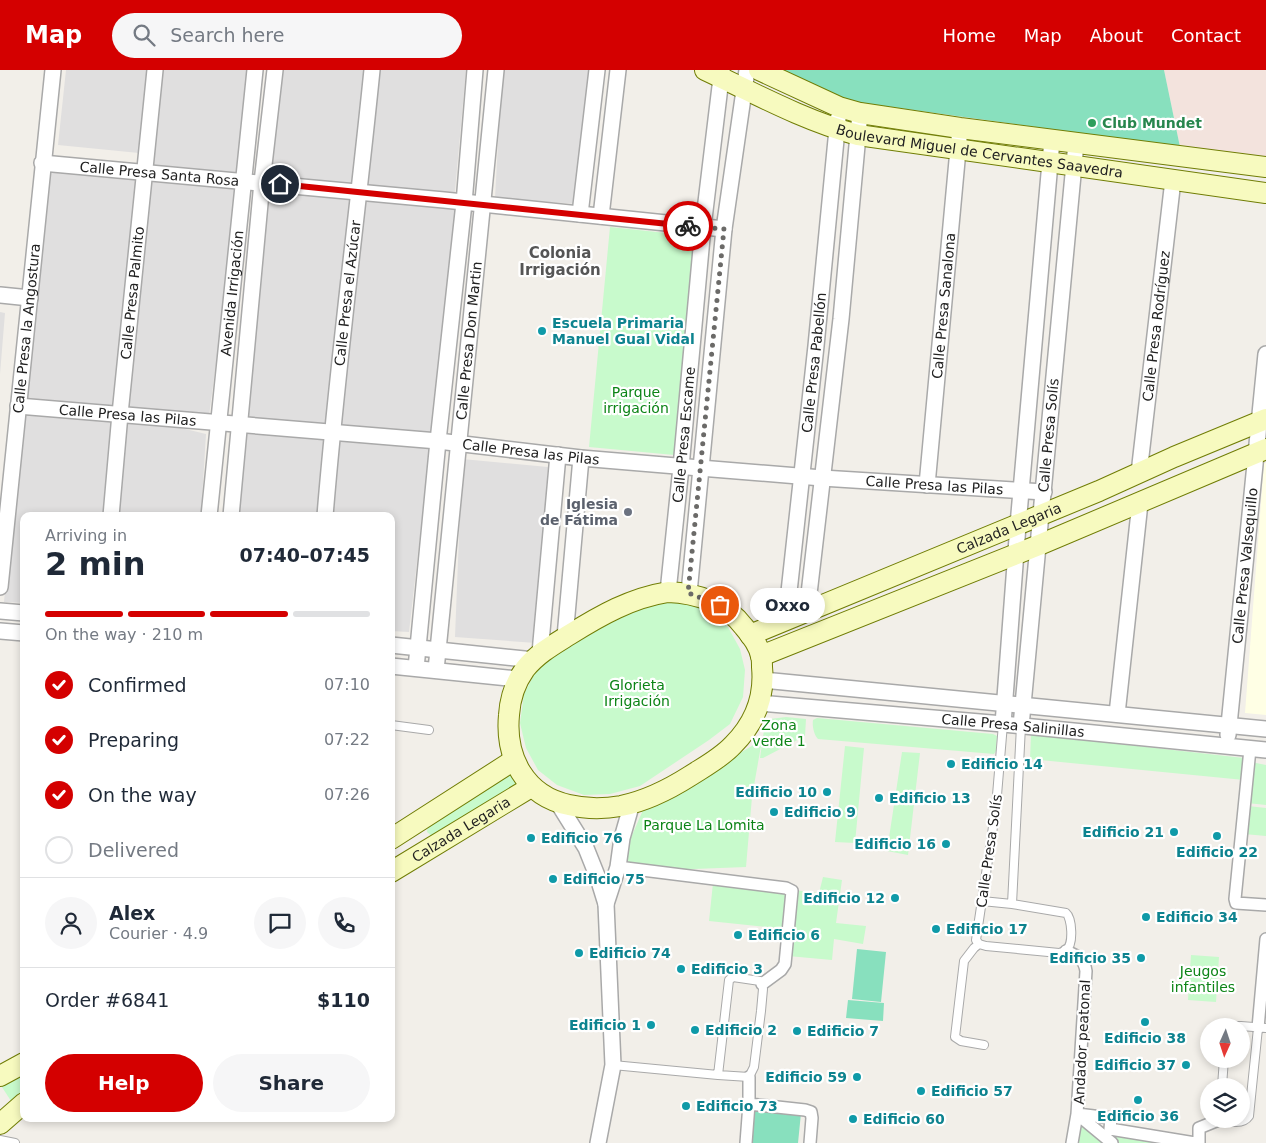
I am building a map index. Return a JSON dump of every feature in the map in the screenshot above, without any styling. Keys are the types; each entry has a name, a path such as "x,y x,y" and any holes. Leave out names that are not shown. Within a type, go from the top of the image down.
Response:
{"main road":[{"name":"Boulevard Miguel de Cervantes Saavedra","path":"759,70 839,107 860,113 960,128 1266,167"},
{"name":"Boulevard Miguel de Cervantes Saavedra","path":"716,73 745,79 837,130 858,135 1266,192"},
{"name":"Calzada Legaria","path":"750,635 1042,515 1139,466 1262,421"},
{"name":"Calzada Legaria","path":"762,656 1039,545 1261,451"},
{"path":"668,592 688,593 720,605 733,615 750,635 762,656 764,680 760,703 742,734 732,746 674,786 653,797 632,803 597,808 558,803 531,787 522,776 514,760 508,735 508,720 511,698 518,679 537,657 564,638 625,603 642,597 668,592"},
{"name":"Calzada Legaria","path":"395,837 514,760"},
{"name":"Calzada Legaria","path":"395,870 531,787"},
{"path":"395,840 414,858"},
{"path":"0,1076 20,1065"},
{"path":"0,1124 20,1106"}],"street":[{"name":"Calle Presa la Angostura","path":"0,587 42,162 53,70"},
{"name":"Calle Presa Palmito","path":"111,512 155,70"},
{"name":"Avenida Irrigación","path":"208,512 255,70"},
{"name":"Avenida Irrigación","path":"231,512 238,424 275,70"},
{"name":"Calle Presa el Azúcar","path":"324,512 372,70"},
{"name":"Calle Presa Don Martin","path":"416,668 464,203 475,70"},
{"name":"Calle Presa Don Martin","path":"436,670 496,70"},
{"path":"580,214 597,70"},
{"path":"601,216 618,70"},
{"name":"Calle Presa Escame","path":"668,592 682,467 716,73"},
{"name":"Calle Presa Escame","path":"688,593 724,229 745,79"},
{"name":"Calle Presa Pabellón","path":"786,619 816,346 839,107"},
{"name":"Calle Presa Pabellón","path":"807,610 841,319 860,113"},
{"name":"Calle Presa Sanalona","path":"927,485 960,128"},
{"name":"Calle Presa Solís","path":"1003,724 1018,525 1052,140"},
{"name":"Calle Presa Solís","path":"1021,726 1076,143"},
{"name":"Calle Presa Santa Rosa","path":"42,162 243,182 262,182 724,229"},
{"name":"Calle Presa Rodríguez","path":"1139,466 1173,180"},
{"path":"0,295 30,298"},
{"name":"Calle Presa Valsequillo","path":"1227,747 1261,451 1266,354"},
{"name":"Calle Presa las Pilas","path":"18,406 438,441 581,458 682,467 802,477 1044,492"},
{"path":"395,645 537,657 558,455"},
{"path":"564,638 581,458"},
{"path":"1117,714 1140,503"},
{"path":"0,611 20,612"},
{"path":"0,631 20,633"},
{"path":"395,666 518,679"},
{"name":"Calle Presa Salinillas","path":"764,680 1266,730"},
{"name":"Calle Presa Salinillas","path":"760,703 1003,724 1266,750"},
{"path":"1250,749 1235,899 1236,903 1266,905"},
{"path":"558,803 573,824 586,848 606,904 612,1065 598,1143"},
{"path":"606,904 618,867 622,838 632,803"},
{"path":"618,867 786,888 792,891 785,964 762,984"},
{"path":"1262,1028 1266,939"},
{"name":"Andador peatonal","path":"1066,951 1081,958 1085,963 1086,971 1078,1114 1072,1143"},
{"path":"746,1143 749,1077"},
{"path":"749,1104 811,1112 810,1143"},
{"path":"1078,1114 1112,1143"},
{"path":"1078,1114 1111,1118 1110,1129 1195,1143"},
{"path":"1199,1143 1200,1128"}],"lane":[{"name":"Calle Presa Solís","path":"979,944 976,940 976,933 996,807 1003,724"},
{"path":"395,726 429,730"},
{"name":"Calle Presa Solís","path":"1012,904 1021,726"},
{"path":"982,901 1066,913 1071,921 1070,942 1066,951 1058,953 979,944 964,961 955,1037 961,1041 984,1046"},
{"path":"612,1065 718,1076 749,1077 754,1067 761,1011 762,984 760,981 733,976 728,980 718,1076"},
{"path":"1250,1109 1262,1028"},
{"path":"0,1140 15,1143"}],"shaded area":[{"path":"66,70 149,70 139,153 58,145"},
{"path":"158,70 250,70 240,182 209,416 127,415 206,434 201,512 20,512 20,603 4,602 21,406 46,163 148,173"},
{"path":"280,70 466,70 454,202 458,203 409,632 395,631 395,512 233,512"},
{"path":"502,70 592,70 577,204 495,198"},
{"path":"1164,70 1266,70 1266,158 1180,147"},
{"path":"0,312 5,313 0,374"},
{"path":"462,459 548,467 536,643 455,637"},
{"path":"1264,463 1266,463 1266,715 1245,713"}],"green space":[{"name":"Club Mundet","path":"784,70 1164,70 1180,147 841,100"},
{"name":"Parque irrigación","path":"610,227 694,236 674,455 589,447"},
{"name":"Glorieta Irrigación","path":"659,601 685,602 705,610 728,627 740,649 745,670 743,697 730,724 640,786 610,794 584,795 557,785 538,770 526,748 520,723 524,694 537,669 594,627"},
{"name":"Zona verde 1","path":"786,717 806,719 805,736 760,758 764,730 770,719"},
{"path":"817,718 993,734 997,736 996,751 994,754 818,739 814,733 813,725 813,720"},
{"path":"1031,734 1244,758 1244,780 1030,759"},
{"name":"Parque La Lomita","path":"762,740 752,797 746,867 616,872 643,810"},
{"path":"845,746 864,748 855,843 835,842"},
{"path":"902,752 920,753 908,855 887,851"},
{"path":"1251,762 1266,765 1266,805 1247,803"},
{"path":"509,770 520,790 438,841 427,832 428,824"},
{"path":"1248,806 1266,808 1266,836 1244,834"},
{"path":"823,877 842,880 836,923 866,926 863,944 834,939 832,960 788,956 794,890 819,893"},
{"path":"713,883 789,892 786,929 709,921"},
{"path":"857,949 886,952 881,1002 852,999"},
{"name":"Jeugos infantiles","path":"1191,955 1219,957 1216,1002 1188,1000"},
{"path":"848,1000 884,1003 883,1021 846,1018"},
{"path":"20,1069 20,1095 11,1101 0,1084"},
{"path":"754,1109 801,1113 798,1143 751,1143"},
{"path":"1076,1126 1170,1140 1170,1143 1074,1143"}],"way so far":[{"path":"688,226 724,229 688,593 711,600 720,605"}],"place":[{"name":"Club Mundet","path":"1092,123"},
{"name":"Escuela Primaria Manuel Gual Vidal","path":"542,331"},
{"name":"Iglesia de Fátima","path":"628,512"},
{"name":"Oxxo","path":"720,605"},
{"name":"Edificio 14","path":"951,764"},
{"name":"Edificio 10","path":"827,792"},
{"name":"Edificio 13","path":"879,798"},
{"name":"Edificio 9","path":"774,812"},
{"name":"Edificio 21","path":"1174,832"},
{"name":"Edificio 22","path":"1217,836"},
{"name":"Edificio 76","path":"531,838"},
{"name":"Edificio 16","path":"946,844"},
{"name":"Edificio 75","path":"553,879"},
{"name":"Edificio 12","path":"895,898"},
{"name":"Edificio 34","path":"1146,917"},
{"name":"Edificio 17","path":"936,929"},
{"name":"Edificio 6","path":"738,935"},
{"name":"Edificio 74","path":"579,953"},
{"name":"Edificio 35","path":"1141,958"},
{"name":"Edificio 3","path":"681,969"},
{"name":"Edificio 38","path":"1145,1022"},
{"name":"Edificio 1","path":"651,1025"},
{"name":"Edificio 2","path":"695,1030"},
{"name":"Edificio 7","path":"797,1031"},
{"name":"Edificio 37","path":"1186,1065"},
{"name":"Edificio 59","path":"857,1077"},
{"name":"Edificio 57","path":"921,1091"},
{"name":"Edificio 36","path":"1138,1100"},
{"name":"Edificio 73","path":"686,1106"},
{"name":"Edificio 60","path":"853,1119"}],"district":[{"name":"Colonia Irrigación","path":"560,262"}],"route":[{"path":"280,184 688,226"}]}
